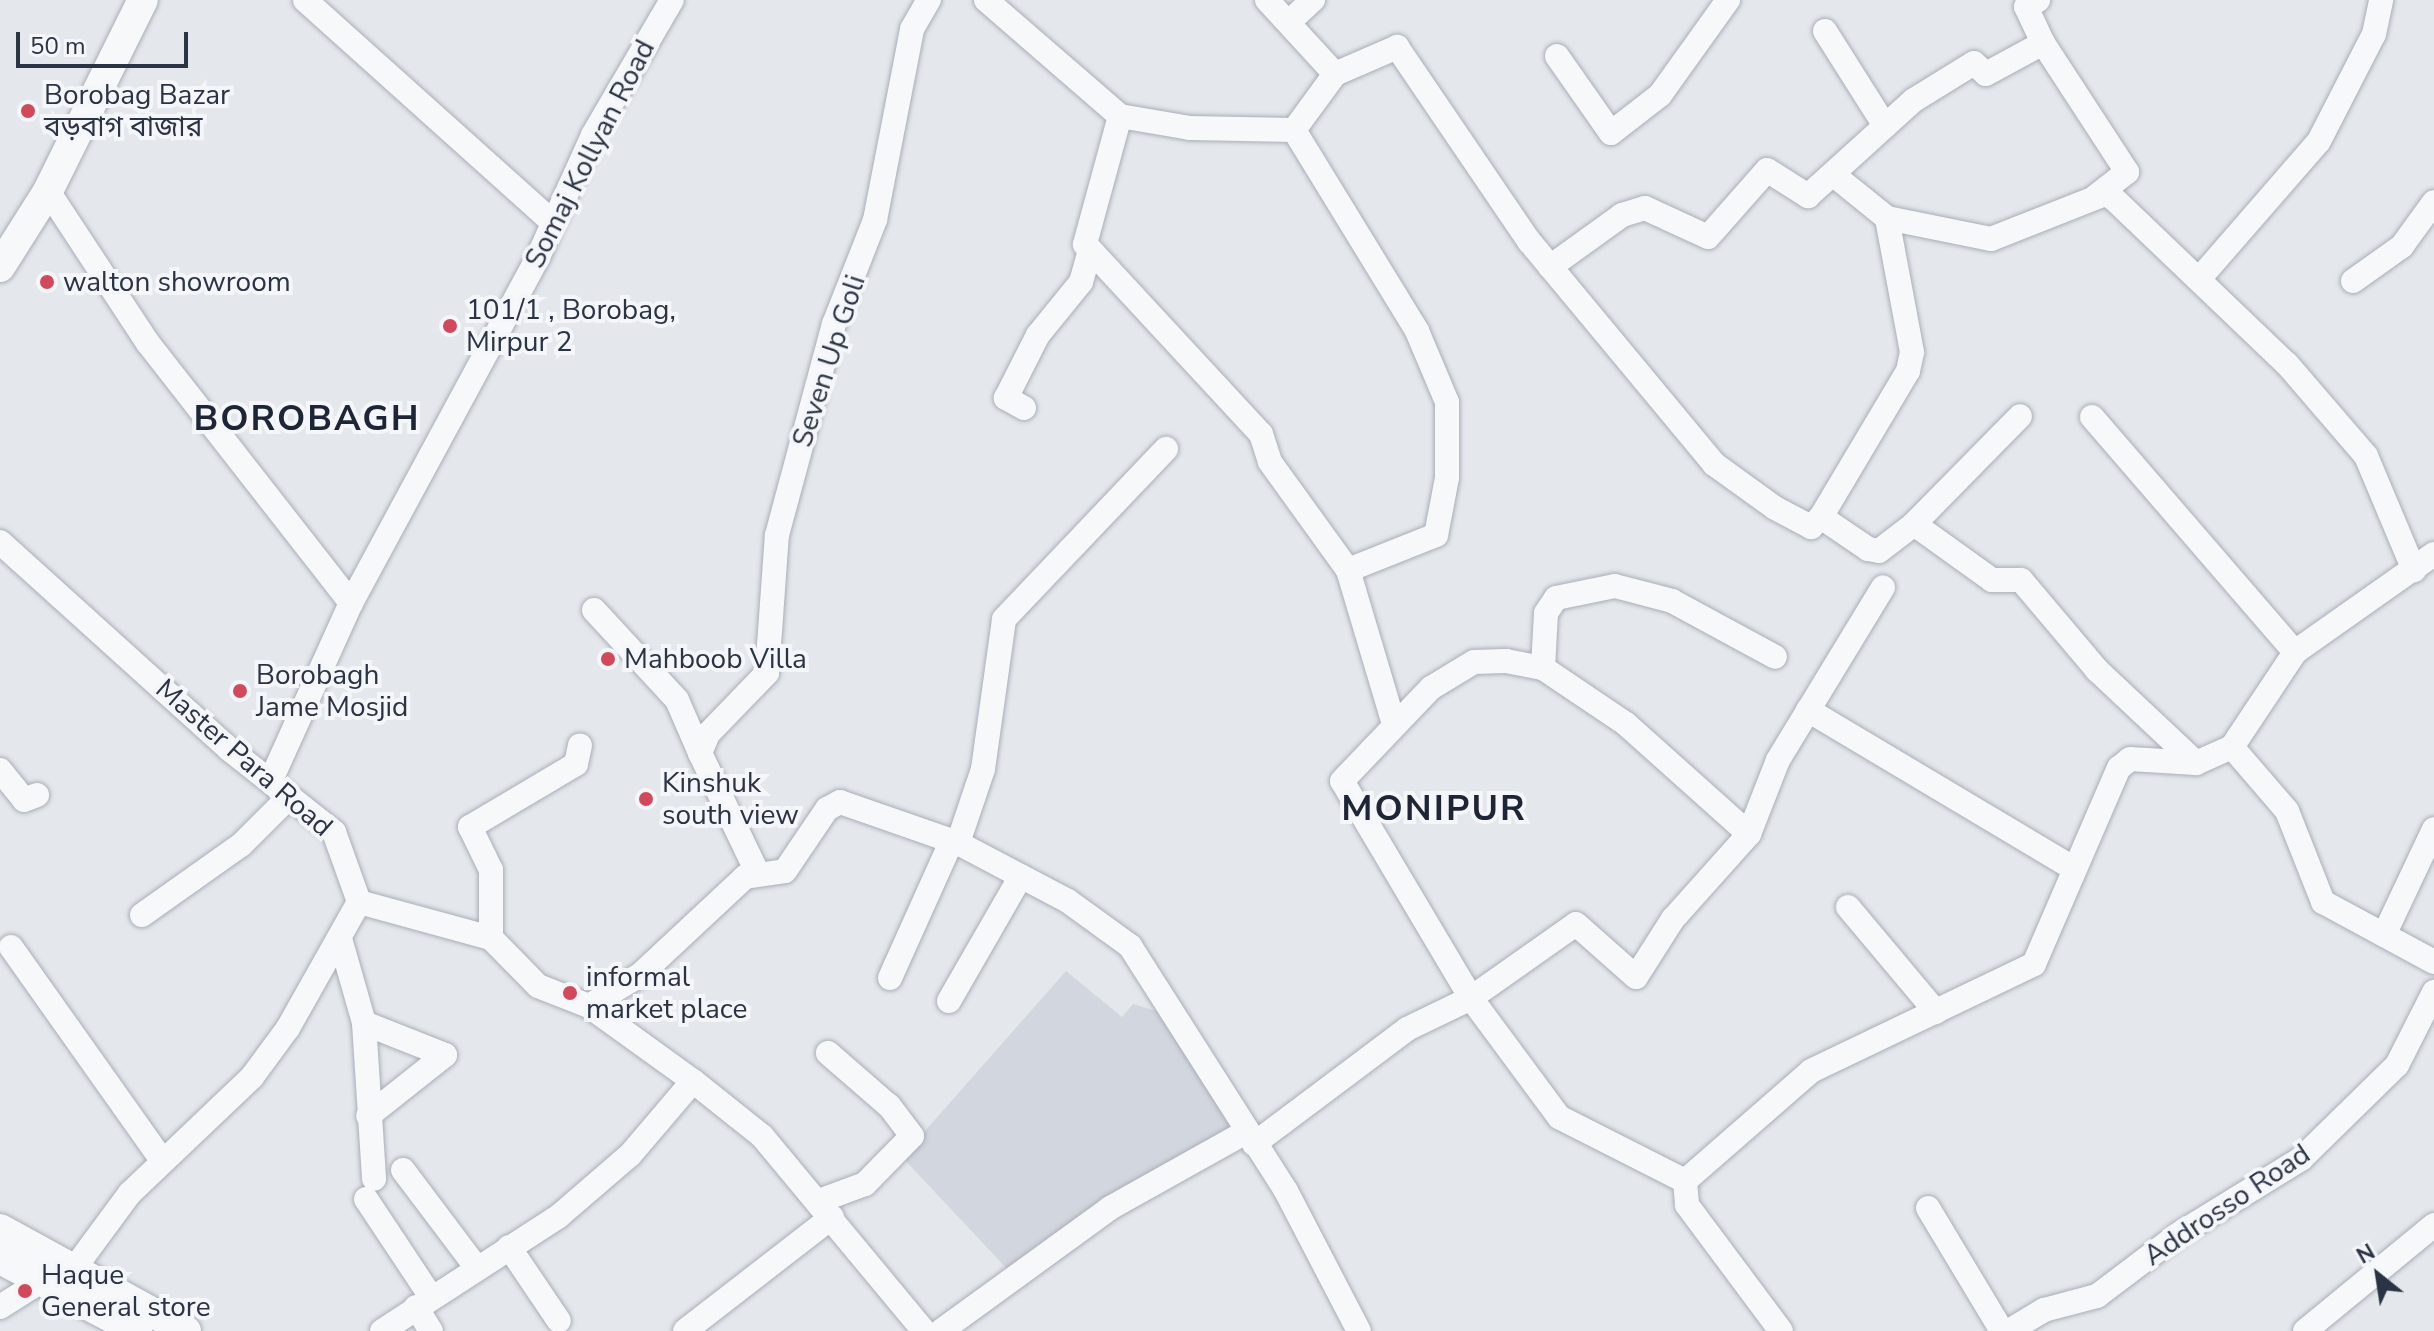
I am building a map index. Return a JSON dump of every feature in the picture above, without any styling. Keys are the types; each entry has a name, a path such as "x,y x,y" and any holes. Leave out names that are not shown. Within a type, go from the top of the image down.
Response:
{"street":[{"path":"0,267 48,191 143,0"},
{"path":"305,0 552,222"},
{"name":"Somaj Kollyan Road","path":"280,788 351,603 672,0"},
{"name":"Seven Up Goli","path":"700,753 708,734 767,673 777,535 834,324 875,220 912,29 929,0"},
{"path":"986,0 1120,116 1190,128 1294,130"},
{"path":"1267,0 1335,74"},
{"path":"1289,22 1313,0"},
{"path":"1557,56 1611,133 1660,95 1728,0"},
{"path":"1835,176 1887,218 1991,239 2095,197 2127,172 2043,43 2026,7 2038,0"},
{"path":"2200,278 2319,141 2374,34 2381,0"},
{"path":"1825,31 1885,126"},
{"path":"1550,267 1622,215 1645,208 1708,237 1767,170 1808,196 1835,176 1885,126 1974,63 1986,74 2043,43"},
{"path":"1294,130 1335,74 1397,47 1550,267 1714,464 1811,527 1821,517 1908,371 1912,352 1887,218"},
{"path":"1120,116 1085,244 1261,434 1270,462 1348,570 1393,721"},
{"path":"1294,130 1417,331 1447,402 1447,478 1436,535 1348,570"},
{"path":"48,191 148,343 351,603"},
{"path":"2095,197 2113,198 2200,278 2366,456 2414,570"},
{"path":"2353,281 2402,246 2434,202"},
{"path":"1024,408 1006,398 1038,335 1081,282 1090,250"},
{"path":"1821,517 1879,551 1914,524 2020,416"},
{"path":"2092,417 2295,652"},
{"path":"890,978 955,841 983,769 1004,619 1166,449"},
{"path":"1914,524 1992,580 2021,580 2097,670 2196,763"},
{"name":"Master Para Road","path":"0,542 342,843 359,902"},
{"path":"1685,1181 1811,1071 2034,964 2064,908 2071,867 2130,759 2196,763 2232,747 2295,652 2434,554"},
{"path":"1543,668 1546,613 1556,598 1615,586 1672,601 1775,657"},
{"path":"941,1331 1110,1208 1250,1138 1407,1029 1471,998 1576,924 1636,977 1673,919 1749,834 1778,760 1883,587"},
{"path":"594,610 677,700 757,872"},
{"path":"1685,1181 1559,1117 1471,998 1342,781 1393,721 1474,662 1543,668 1655,746 1749,834"},
{"path":"1808,710 2071,867"},
{"path":"491,938 491,870 470,827 576,764 580,745"},
{"path":"2232,747 2287,811 2323,902 2434,962"},
{"path":"0,770 24,800 37,795"},
{"path":"142,915 241,845 280,788"},
{"path":"589,1006 640,975 757,872 785,871 827,809 840,802 955,841 1021,876 1130,946 1250,1138 1359,1331"},
{"path":"2384,935 2434,829"},
{"path":"949,1001 1021,876"},
{"path":"74,1269 162,1160 252,1077 341,942 359,902 491,938 538,986 589,1006 693,1081 762,1136 826,1209 924,1331"},
{"path":"1848,907 1936,1012"},
{"path":"341,942 364,1023 370,1189 424,1302 431,1331"},
{"path":"11,947 162,1160"},
{"name":"Addrosso Road","path":"2009,1331 2044,1310 2097,1296 2179,1234 2301,1159 2397,1065 2434,992"},
{"path":"364,1023 445,1055 368,1116"},
{"path":"685,1331 826,1209 865,1184 912,1136 889,1106 828,1053"},
{"path":"382,1331 509,1247 630,1155 693,1081"},
{"path":"403,1170 476,1267"},
{"path":"1685,1181 1687,1205 1781,1331"},
{"path":"1928,1208 2002,1331"},
{"path":"0,1229 186,1331"},
{"path":"2305,1331 2429,1239"},
{"path":"509,1247 559,1321"},
{"path":"0,1259 137,1331"},
{"path":"0,1307 43,1280"}],"shaded area":[{"path":"1066,971 1122,1017 1133,1004 1156,1011 1234,1129 1010,1272 902,1157"}],"place":[{"name":"Borobag Bazar বড়বাগ বাজার","path":"28,111"},
{"name":"walton showroom","path":"47,282"},
{"name":"101/1 , Borobag, Mirpur 2","path":"450,326"},
{"name":"Mahboob Villa","path":"608,659"},
{"name":"Borobagh Jame Mosjid","path":"240,691"},
{"name":"Kinshuk south view","path":"646,799"},
{"name":"informal market place","path":"570,993"},
{"name":"Haque General store","path":"25,1291"}],"district":[{"name":"BOROBAGH","path":"307,419"},
{"name":"MONIPUR","path":"1434,809"}]}
